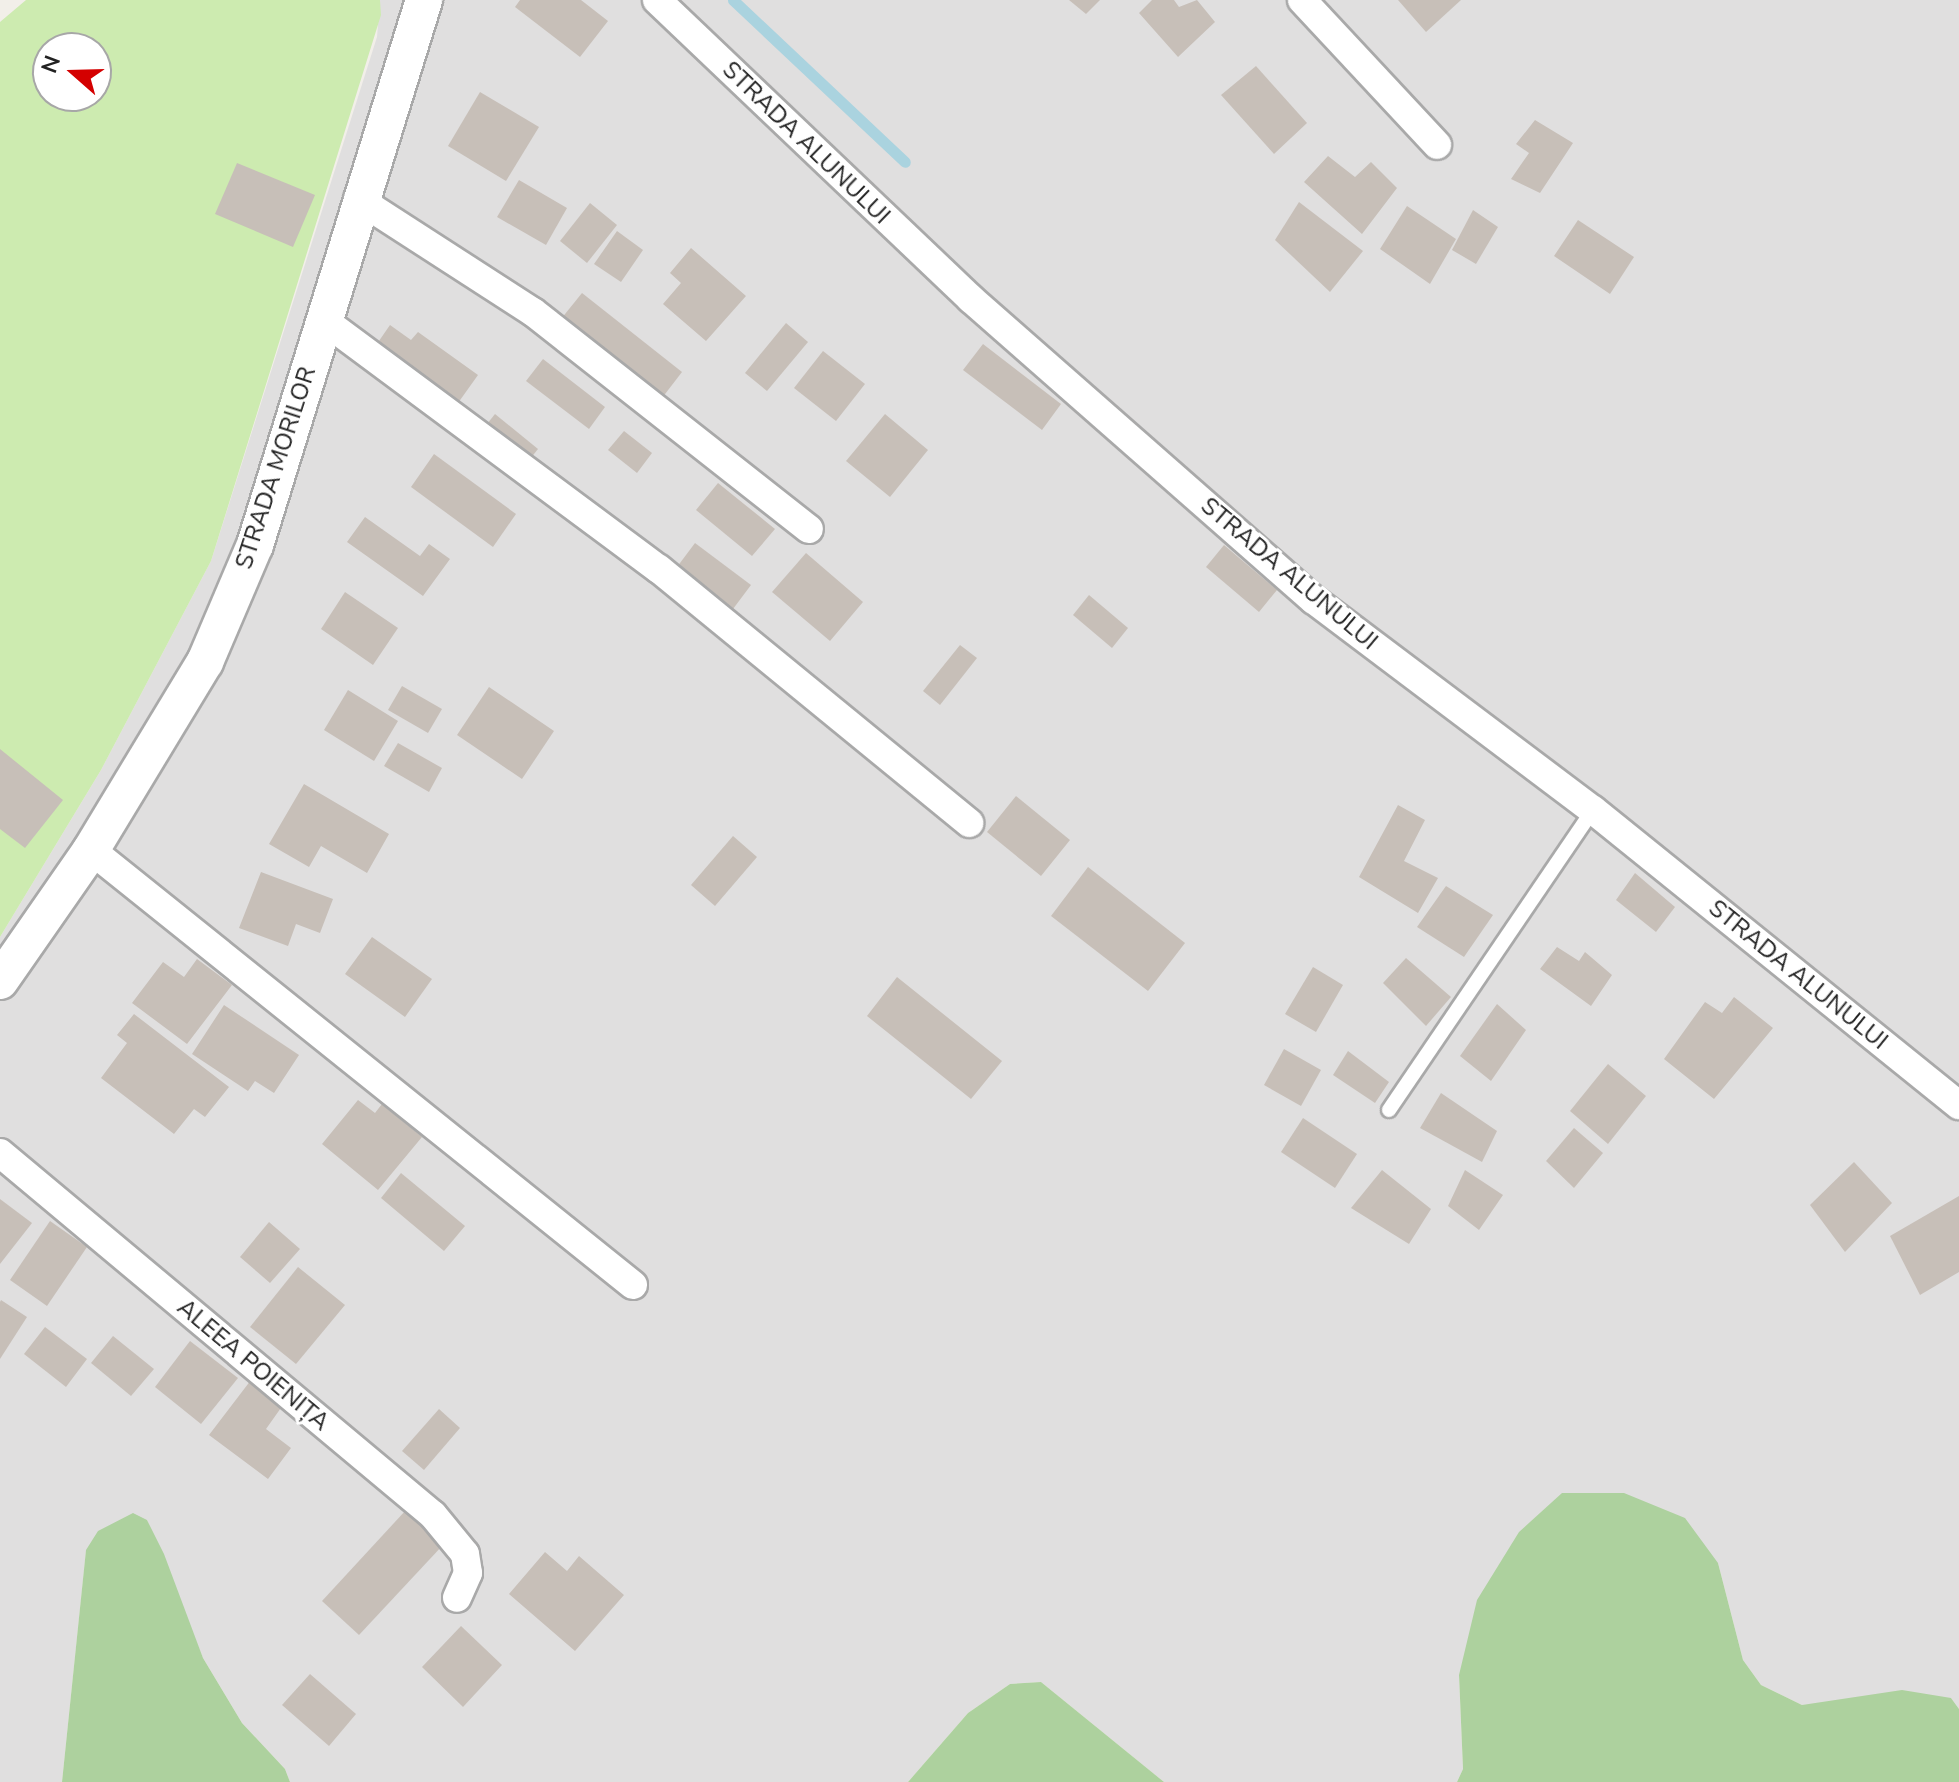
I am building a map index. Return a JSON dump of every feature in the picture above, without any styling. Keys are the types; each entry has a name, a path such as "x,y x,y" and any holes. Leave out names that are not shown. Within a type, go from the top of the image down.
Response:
{"street":[{"name":"STRADA MORILOR","path":"0,981 91,850 205,662 255,545 358,199 424,0"},
{"name":"STRADA ALUNULUI","path":"657,0 971,299 1314,600 1593,810 1959,1105"},
{"path":"1302,0 1437,145"},
{"path":"358,199 533,312 809,529"},
{"path":"322,319 659,569 969,823"},
{"path":"91,850 633,1285"},
{"name":"ALEEA POIENIȚA","path":"0,1153 433,1515 465,1554 468,1573 457,1598"}],"lane":[{"path":"1389,1110 1593,810"}],"shaded area":[{"path":"380,0 1959,0 1959,1709 1951,1698 1802,1705 1761,1685 1743,1660 1718,1563 1459,1675 1463,1769 1457,1782 1164,1782 1041,1682 1010,1684 968,1713 908,1782 290,1782 285,1769 242,1723 203,1658 147,1520 86,1551 62,1782 0,1782 0,937 101,770 211,561 377,37"}],"green space":[{"path":"26,0 380,0 381,15 211,561 101,770 0,937 0,22"},
{"path":"1562,1493 1624,1493 1685,1518 1718,1563 1743,1660 1761,1685 1802,1705 1902,1690 1951,1698 1959,1709 1959,1782 1457,1782 1463,1769 1459,1675 1477,1600 1519,1532"},
{"path":"133,1513 147,1520 164,1554 203,1658 242,1723 285,1769 290,1782 62,1782 86,1550 98,1531"},
{"path":"1041,1682 1164,1782 908,1782 968,1713 1010,1684"}],"building":[{"path":"520,0 581,0 608,21 580,57 515,7"},
{"path":"1069,0 1100,0 1086,14"},
{"path":"1152,0 1174,0 1179,7 1197,0 1215,22 1178,57 1139,13"},
{"path":"1398,0 1461,0 1426,32"},
{"path":"1256,66 1307,123 1274,154 1221,95"},
{"path":"480,92 539,127 506,181 448,146"},
{"path":"1535,120 1573,143 1540,193 1511,179 1529,153 1516,144"},
{"path":"1328,156 1355,177 1371,162 1397,188 1362,234 1304,182"},
{"path":"237,163 315,195 293,247 215,214"},
{"path":"519,180 567,208 546,245 497,217"},
{"path":"1299,202 1363,251 1330,292 1275,240"},
{"path":"590,203 617,225 587,263 560,241"},
{"path":"1407,206 1456,239 1430,284 1380,249"},
{"path":"1473,210 1498,227 1476,264 1452,250"},
{"path":"1578,220 1634,257 1610,294 1554,256"},
{"path":"617,231 643,250 621,282 594,264"},
{"path":"691,248 746,296 706,341 663,304 681,283 670,273"},
{"path":"582,293 682,372 662,398 561,319"},
{"path":"786,323 808,342 767,391 745,373"},
{"path":"390,325 411,340 418,332 478,375 458,403 372,351"},
{"path":"983,344 1061,404 1042,430 963,370"},
{"path":"823,351 865,384 836,421 794,388"},
{"path":"543,359 605,407 589,429 526,381"},
{"path":"495,414 538,449 526,464 483,429"},
{"path":"885,414 928,450 890,497 846,461"},
{"path":"624,431 652,453 637,473 608,450"},
{"path":"434,454 516,514 493,547 411,487"},
{"path":"718,483 775,529 752,556 696,510"},
{"path":"365,517 420,556 429,544 450,559 423,596 347,542"},
{"path":"695,543 751,585 730,613 674,571"},
{"path":"1224,545 1277,590 1259,612 1206,567"},
{"path":"806,553 863,602 830,641 772,592"},
{"path":"345,592 398,628 373,665 321,629"},
{"path":"1089,595 1128,628 1112,648 1073,615"},
{"path":"960,645 977,658 940,705 923,691"},
{"path":"402,686 442,709 428,733 388,710"},
{"path":"489,687 554,731 522,779 457,735"},
{"path":"348,690 398,721 374,761 324,730"},
{"path":"398,743 442,768 429,792 384,766"},
{"path":"0,749 63,800 25,848 0,829"},
{"path":"304,784 389,834 367,873 321,846 309,867 269,844"},
{"path":"1016,796 1070,840 1041,876 987,832"},
{"path":"1398,805 1425,820 1404,861 1438,878 1418,913 1359,877"},
{"path":"733,836 757,857 715,906 691,885"},
{"path":"1088,867 1185,943 1148,991 1051,916"},
{"path":"261,872 333,899 320,933 296,924 288,946 239,928"},
{"path":"1635,873 1675,907 1656,932 1616,900"},
{"path":"1446,886 1493,915 1464,957 1417,927"},
{"path":"372,937 432,979 405,1017 345,974"},
{"path":"1557,947 1579,961 1585,952 1612,975 1591,1006 1540,969"},
{"path":"1406,958 1451,997 1426,1026 1383,983"},
{"path":"197,959 232,985 187,1044 132,1003 163,962 184,977"},
{"path":"1313,967 1343,985 1316,1032 1285,1014"},
{"path":"897,977 1002,1061 971,1099 867,1016"},
{"path":"1734,997 1773,1028 1714,1099 1664,1059 1705,1002 1722,1013"},
{"path":"1497,1004 1526,1030 1491,1081 1460,1056"},
{"path":"224,1005 299,1055 274,1093 255,1081 248,1091 192,1054"},
{"path":"134,1014 229,1087 205,1117 194,1109 174,1134 101,1078 127,1043 117,1035"},
{"path":"1284,1049 1321,1070 1301,1106 1264,1085"},
{"path":"1348,1051 1389,1082 1375,1103 1333,1075"},
{"path":"1608,1064 1646,1096 1608,1144 1570,1111"},
{"path":"1441,1093 1497,1131 1482,1162 1420,1128"},
{"path":"358,1100 375,1113 382,1104 422,1137 378,1190 322,1144"},
{"path":"1303,1118 1357,1154 1335,1188 1281,1152"},
{"path":"1574,1128 1603,1153 1574,1188 1546,1161"},
{"path":"1854,1162 1892,1203 1845,1252 1810,1205"},
{"path":"1382,1170 1431,1209 1409,1244 1351,1208"},
{"path":"1465,1170 1503,1195 1479,1230 1448,1206"},
{"path":"401,1173 465,1226 444,1251 381,1198"},
{"path":"1959,1196 1959,1272 1920,1295 1890,1236"},
{"path":"0,1199 32,1223 0,1264"},
{"path":"50,1221 87,1247 47,1306 10,1280"},
{"path":"269,1222 300,1249 270,1283 240,1257"},
{"path":"298,1267 345,1305 296,1364 250,1327"},
{"path":"0,1302 27,1317 0,1359"},
{"path":"45,1327 87,1359 66,1387 24,1354"},
{"path":"113,1336 154,1369 131,1396 91,1363"},
{"path":"190,1341 238,1378 201,1424 155,1387"},
{"path":"251,1380 283,1405 266,1429 291,1448 268,1479 209,1435"},
{"path":"439,1409 460,1428 424,1470 402,1451"},
{"path":"406,1510 443,1545 359,1635 322,1601"},
{"path":"545,1552 567,1571 579,1556 624,1595 575,1651 509,1594"},
{"path":"461,1626 502,1665 463,1707 422,1667"},
{"path":"310,1674 356,1714 329,1746 282,1705"}],"waterway":[{"path":"733,0 905,162"}]}
